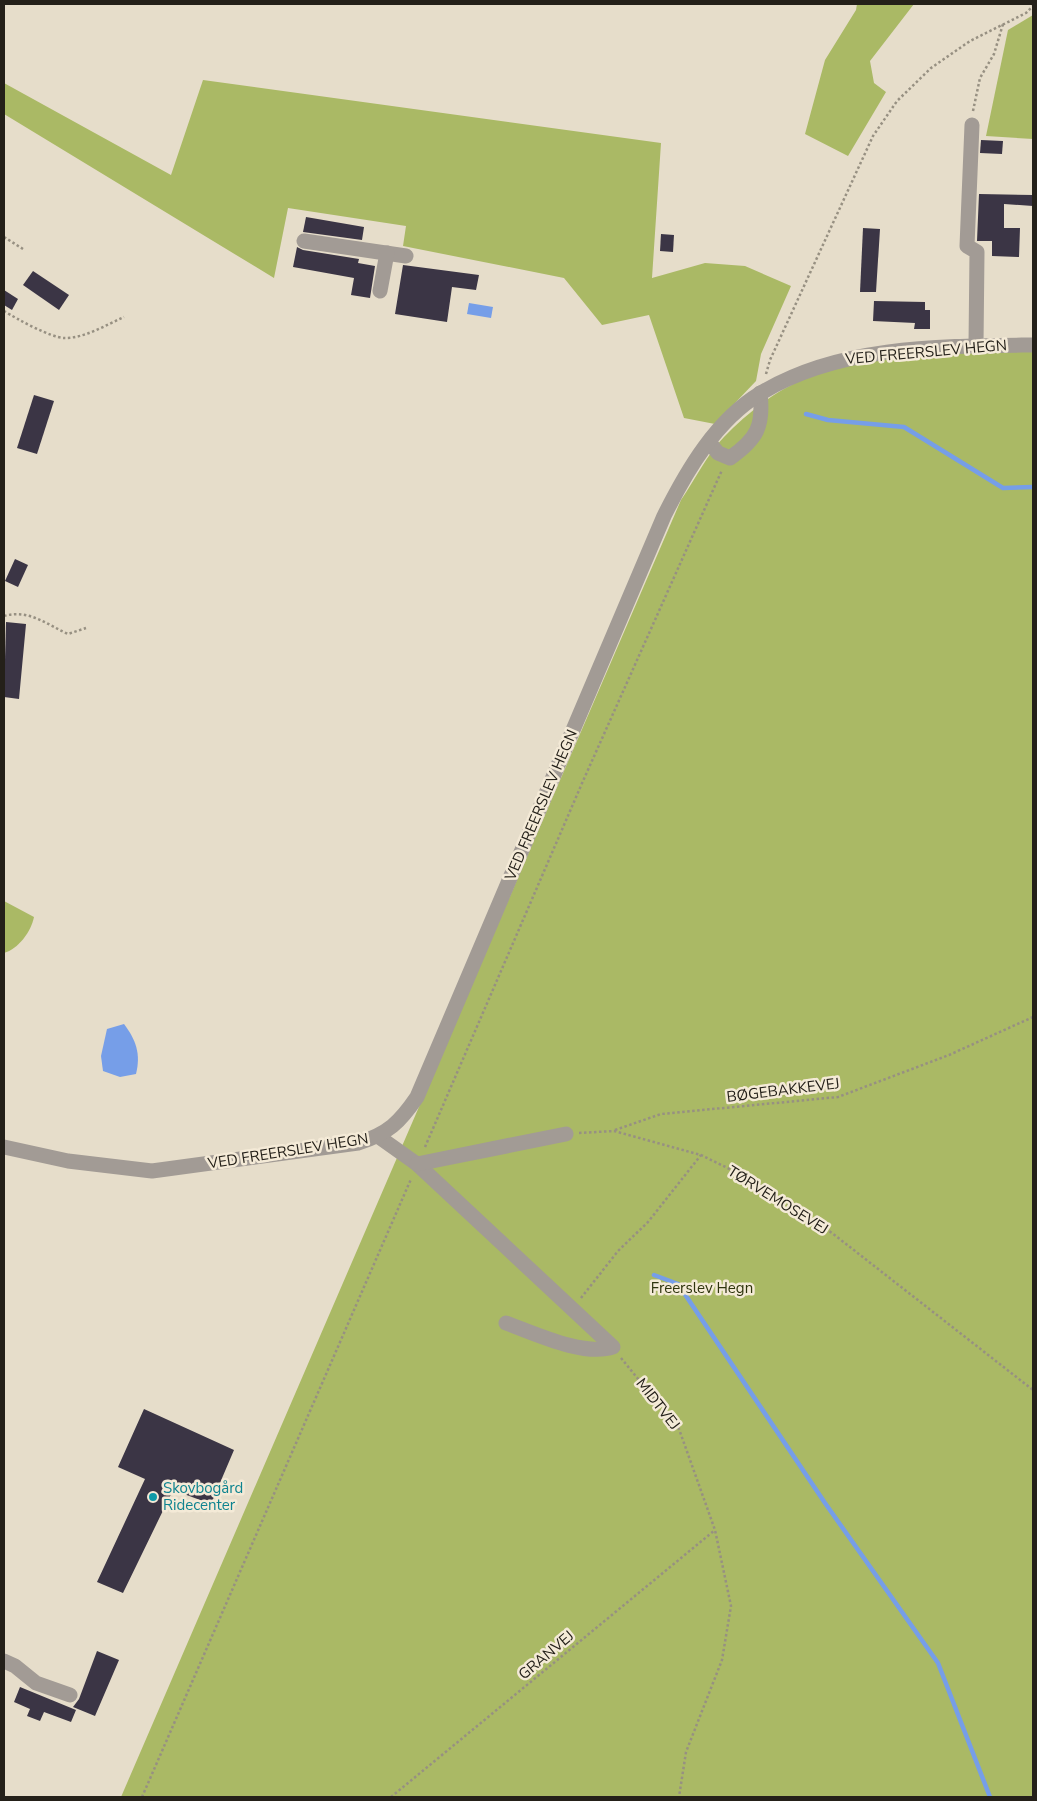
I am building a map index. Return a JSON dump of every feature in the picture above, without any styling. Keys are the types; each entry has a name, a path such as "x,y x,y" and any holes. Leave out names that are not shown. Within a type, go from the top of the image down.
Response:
{"street":[{"path":"972,125 967,246 977,252 976,345"},
{"path":"304,241 406,256"},
{"path":"380,291 387,253"},
{"name":"VED FREERSLEV HEGN","path":"4,1147 68,1161 152,1171 358,1143 379,1137 406,1114 417,1097 664,516 681,482 709,442 727,421 760,393 811,368 837,360 868,354 976,345 1033,344"},
{"path":"709,442 718,453 730,458 749,445 761,423 760,393"},
{"path":"417,1164 566,1134"},
{"path":"379,1137 417,1164 613,1347 603,1351 567,1344 506,1324"},
{"path":"4,1661 15,1666 36,1683 70,1695"}],"path":[{"path":"760,393 770,360 873,136 898,101 932,68 970,42 1026,13 1033,6"},
{"path":"972,125 980,78 994,54 1003,24"},
{"path":"4,237 23,249"},
{"path":"4,312 28,325 64,338 92,332 124,317"},
{"path":"142,1797 642,647 718,477 730,458"},
{"path":"4,616 18,612 68,634 86,628"},
{"name":"BØGEBAKKEVEJ","path":"614,1131 661,1114 838,1097 949,1055 1033,1017"},
{"name":"TØRVEMOSEVEJ","path":"566,1134 614,1131 701,1155 748,1178 832,1234 1033,1390"},
{"path":"570,1307 582,1297 618,1251 648,1222 701,1155"},
{"name":"MIDTVEJ","path":"613,1347 679,1430 715,1530 731,1606 722,1660 686,1752 679,1797"},
{"name":"GRANVEJ","path":"391,1797 715,1530"}],"green space":[{"path":"857,4 914,4 870,61 874,83 886,92 848,156 805,134 825,60 856,10"},
{"path":"1033,15 1033,139 986,136 1008,30"},
{"path":"203,80 661,143 652,278 705,263 745,266 791,286 761,354 756,381 715,424 684,418 649,315 602,325 564,278 403,246 406,226 288,208 274,278 4,114 4,83 171,175"},
{"name":"Freerslev Hegn","path":"1033,351 1033,1797 121,1797 681,500 701,467 718,444 752,411 784,389 807,378 834,369 890,357 919,354"},
{"path":"4,901 34,917 30,928 19,944 4,953"}],"water":[{"path":"469,303 493,307 491,318 467,314"},
{"path":"124,1024 132,1036 138,1060 136,1074 120,1077 103,1071 101,1056 107,1029"}],"building":[{"path":"981,140 1003,141 1002,154 980,153"},
{"path":"979,194 1033,195 1033,206 1004,204 1004,228 1020,228 1019,257 992,256 992,241 977,241"},
{"path":"306,217 364,227 362,240 303,232"},
{"path":"863,228 880,229 876,292 860,292"},
{"path":"661,234 674,235 673,252 660,251"},
{"path":"297,247 303,250 359,259 358,263 375,266 370,298 351,295 354,278 293,267"},
{"path":"403,265 479,275 476,290 452,287 447,322 395,314"},
{"path":"33,271 69,295 59,310 23,285"},
{"path":"4,290 18,299 12,310 4,305"},
{"path":"874,301 925,302 925,310 930,310 930,329 914,329 915,323 873,321"},
{"path":"34,395 54,401 37,454 17,448"},
{"path":"15,559 28,565 18,587 5,581"},
{"path":"6,622 26,624 19,699 4,697"},
{"name":"Skovbogård Ridecenter","path":"144,1409 234,1450 211,1504 173,1490 123,1593 97,1582 145,1479 118,1467"},
{"path":"97,1651 119,1660 95,1716 73,1707 79,1699"},
{"path":"20,1687 76,1710 71,1722 44,1712 40,1721 27,1716 30,1709 14,1702"}],"waterway":[{"path":"806,414 828,420 904,427 1003,488 1033,487"},
{"path":"654,1275 678,1284 825,1503 938,1663 990,1797"}],"place":[{"name":"Skovbogård Ridecenter","path":"153,1497"}]}
